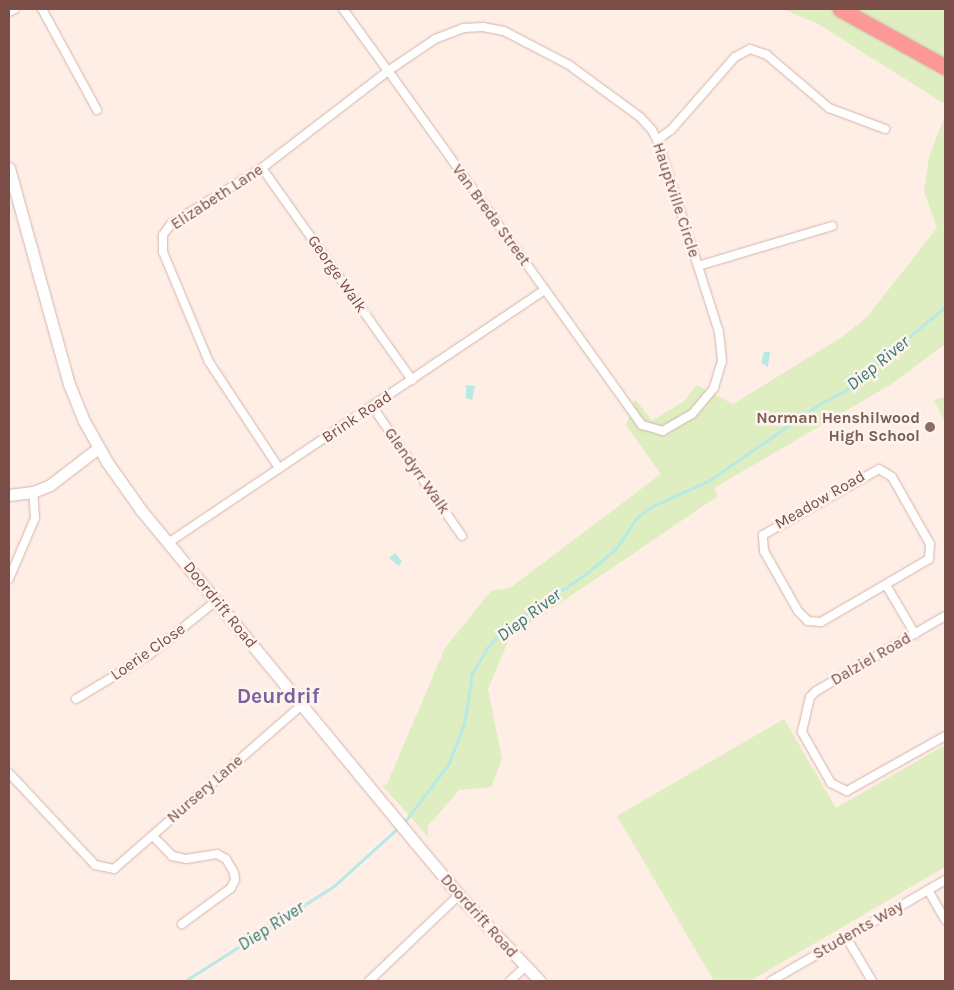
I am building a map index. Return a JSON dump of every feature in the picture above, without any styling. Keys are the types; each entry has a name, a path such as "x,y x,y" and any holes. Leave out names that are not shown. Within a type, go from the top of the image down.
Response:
{"highway":[{"path":"840,9 945,67"}],"street":[{"path":"9,12 15,9"},
{"path":"42,9 97,110"},
{"name":"Van Breda Street","path":"343,9 639,421"},
{"name":"Hauptville Circle","path":"388,71 444,34 472,27 494,28 569,65 640,117 657,140 722,342 718,379 699,409 671,428 654,431 639,421"},
{"path":"657,140 671,130 735,57 750,49 767,55 829,108 885,130"},
{"name":"Elizabeth Lane","path":"279,468 209,362 162,246 163,235 171,224 262,168 388,71"},
{"name":"Doordrift Road","path":"9,168 64,367 98,448 128,493 413,840 459,895 540,981"},
{"name":"George Walk","path":"262,168 412,380"},
{"path":"698,266 832,226"},
{"name":"Brink Road","path":"168,542 544,290"},
{"name":"Glendyrr Walk","path":"372,406 462,536"},
{"path":"9,495 33,492 58,480 98,448"},
{"name":"Meadow Road","path":"872,471 886,471 931,550 924,563 886,585 821,622 808,621 798,611 764,551 761,540 768,530 872,471"},
{"path":"9,579 35,518 33,492"},
{"path":"886,585 914,634"},
{"name":"Loerie Close","path":"76,699 149,655 216,601"},
{"name":"Dalziel Road","path":"945,616 816,691 807,710 804,737 831,783 841,791 853,790 945,736"},
{"name":"Nursery Lane","path":"9,773 95,866 108,870 122,864 302,705"},
{"path":"153,836 172,856 186,859 217,854 226,859 234,873 235,880 231,888 182,924"},
{"name":"Students Way","path":"771,981 945,880"},
{"path":"928,890 945,920"},
{"path":"368,981 459,895"},
{"path":"846,937 872,981"},
{"path":"510,981 525,967"}],"green space":[{"path":"783,9 945,9 945,104 818,24"},
{"path":"945,115 945,344 890,385 714,488 718,496 510,637 488,689 502,759 491,787 459,790 428,826 428,837 382,785 387,784 445,648 491,591 510,588 661,474 626,425 635,399 652,421 683,402 697,385 733,404 842,337 867,317 937,228 924,191 929,157"},
{"path":"945,397 945,422 934,400"},
{"path":"784,719 836,808 945,745 945,867 750,981 714,981 617,816"}],"water":[{"path":"764,352 770,352 768,367 761,363"},
{"path":"466,385 475,386 472,400 466,398"},
{"path":"395,553 402,561 399,566 389,558"}],"waterway":[{"name":"Diep River","path":"404,823 449,763 464,724 472,674 487,648 504,629 586,574 615,550 635,520 649,508 710,480 818,405 846,390 945,307"},
{"name":"Diep River","path":"185,981 334,886 398,828"}],"place":[{"name":"Norman Henshilwood High School","path":"930,427"}],"district":[{"name":"Deurdrif","path":"278,696"}]}
